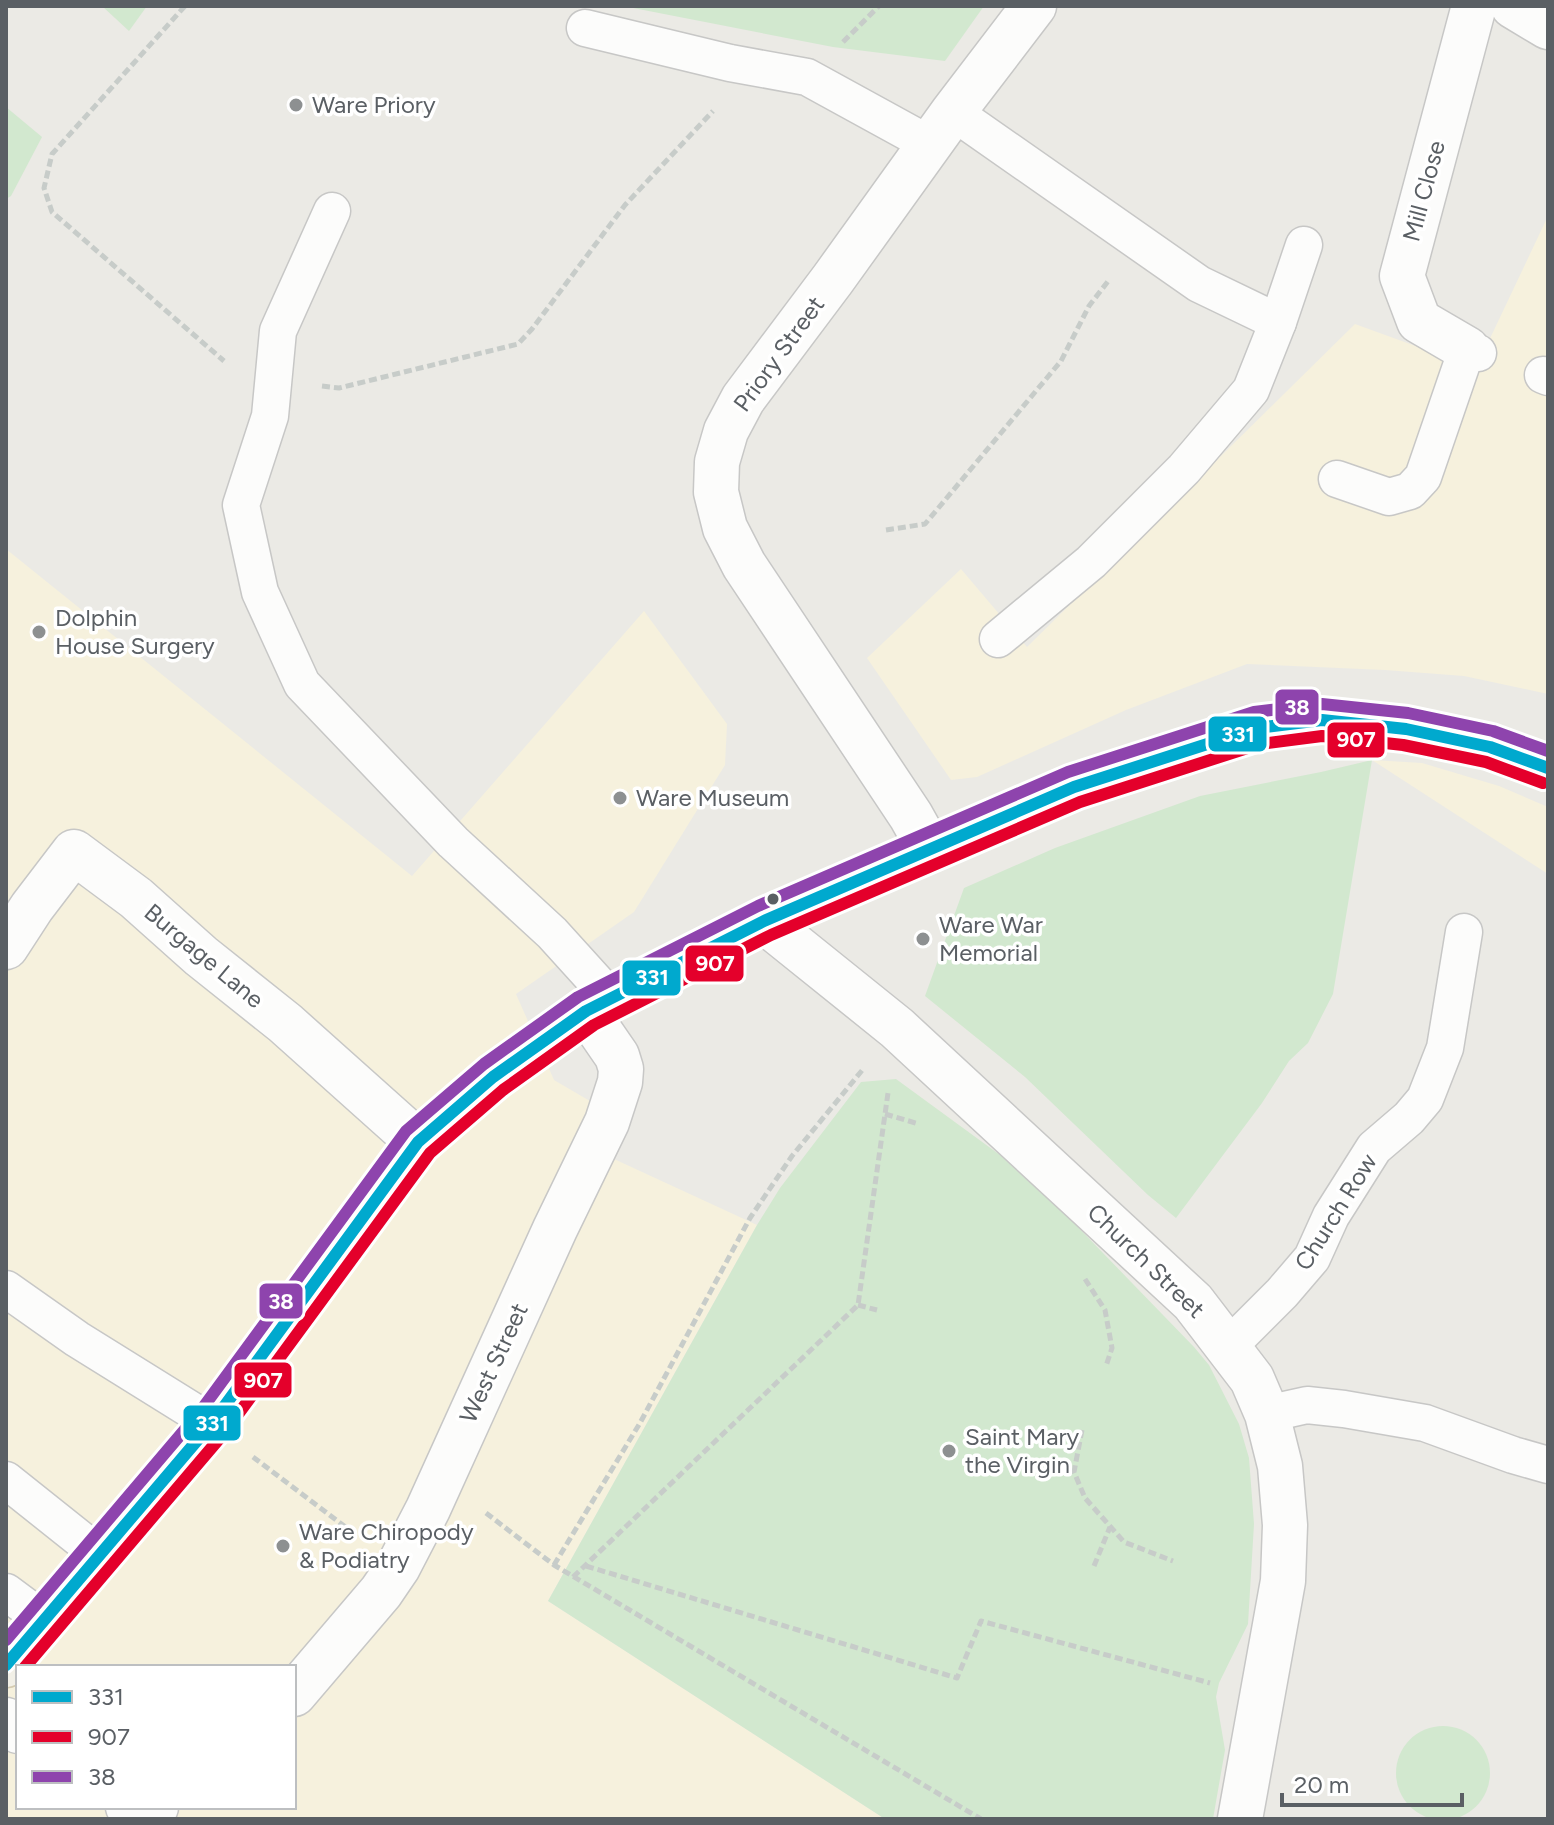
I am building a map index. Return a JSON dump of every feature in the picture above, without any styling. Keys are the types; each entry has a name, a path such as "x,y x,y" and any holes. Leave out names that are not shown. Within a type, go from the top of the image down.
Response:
{"main road":[{"path":"6,1665 212,1423 418,1142 493,1077 598,1004 764,921 1074,787 1257,728 1322,720 1420,732 1490,747 1548,768"}],"street":[{"name":"Priory Street","path":"930,850 911,816 744,565 725,528 716,492 717,462 726,431 743,399 1034,6"},
{"name":"Mill Close","path":"1472,351 1419,321 1402,276 1474,6"},
{"path":"1513,6 1548,27"},
{"name":"Burgage Lane","path":"6,947 74,852 136,898 201,956 285,1023 418,1142"},
{"name":"Church Street","path":"764,921 897,1028 1193,1302 1252,1379 1267,1414 1280,1466 1285,1525 1283,1581 1240,1819"},
{"name":"West Street","path":"296,1692 381,1592 398,1567 428,1509 607,1122 621,1069 598,1004"}],"lane":[{"path":"585,28 753,68 807,77 942,128 1138,241 1199,284 1278,322"},
{"path":"332,211 278,331 270,416 241,505 260,592 302,684 453,842 552,933 598,1004"},
{"path":"998,639 1091,562 1184,469 1251,390 1304,245"},
{"path":"1337,479 1389,497 1410,491 1423,477 1472,351"},
{"name":"Church Row","path":"1228,1347 1312,1258 1331,1216 1374,1148 1409,1118 1425,1099 1445,1048 1464,932"},
{"path":"6,1289 77,1339 212,1423"},
{"path":"1267,1414 1307,1405 1425,1423 1548,1465"},
{"path":"6,1480 100,1555"},
{"path":"6,1592 45,1621"}],"path":[{"path":"185,6 52,154 44,188 52,212 226,363 295,383 339,388 518,344 625,205 753,68"},
{"path":"886,530 925,524 1061,361 1089,306 1138,241"},
{"path":"573,1577 858,1305 897,1028"},
{"path":"554,1565 640,1423 750,1218 792,1156 897,1028"},
{"path":"858,1305 877,1310"},
{"path":"212,1423 398,1567"},
{"path":"1082,1430 1074,1472 1085,1498 1124,1542 1173,1561"},
{"path":"440,1479 573,1577 981,1819"},
{"path":"1094,1566 1110,1527"},
{"path":"586,1566 957,1678 981,1621 1262,1698"}],"shaded area":[{"path":"1548,216 1548,694 1464,676 1247,664 1126,710 977,777 951,780 867,658 961,569 1027,647 1355,324 1476,368"},
{"path":"6,549 412,876 644,611 727,724 725,765 634,912 516,994 554,1080 590,1101 575,1141 757,1225 548,1601 885,1819 6,1819"},
{"path":"1372,760 1422,763 1499,786 1548,807 1548,874"}],"green space":[{"path":"102,6 147,6 129,31"},
{"path":"623,6 984,6 945,61 833,47"},
{"path":"6,107 42,137 11,196 6,199"},
{"path":"1372,760 1333,994 1308,1043 1289,1061 1262,1103 1176,1218 1025,1077 925,996 964,888 1055,848 1200,796"},
{"path":"896,1079 1000,1155 1072,1221 1209,1365 1239,1424 1249,1458 1254,1524 1248,1624 1219,1683 1216,1697 1225,1750 1213,1819 885,1819 548,1601 780,1188 861,1082"},
{"path":"1443,1726 1461,1730 1476,1740 1486,1755 1490,1773 1486,1791 1476,1806 1461,1816 1443,1820 1425,1816 1410,1806 1400,1791 1396,1773 1400,1755 1410,1740 1425,1730"}],"transit line":[{"name":"38","path":"6,1640 199,1413 406,1131 484,1064 578,997 758,906 1068,772 1254,712 1322,704 1408,713 1493,731 1548,751"},
{"name":"331","path":"6,1665 212,1423 418,1142 493,1077 586,1011 764,921 1074,787 1257,728 1322,720 1406,729 1490,747 1548,768"},
{"name":"907","path":"27,1665 225,1432 430,1153 503,1090 594,1025 771,935 1080,802 1260,744 1322,736 1403,745 1486,762 1543,783"}],"place":[{"name":"Ware Priory","path":"296,105"},
{"name":"Dolphin House Surgery","path":"39,632"},
{"name":"Ware Museum","path":"620,798"},
{"name":"Ware War Memorial","path":"923,939"},
{"name":"Saint Mary the Virgin","path":"949,1451"},
{"name":"Ware Chiropody & Podiatry","path":"283,1546"}]}
